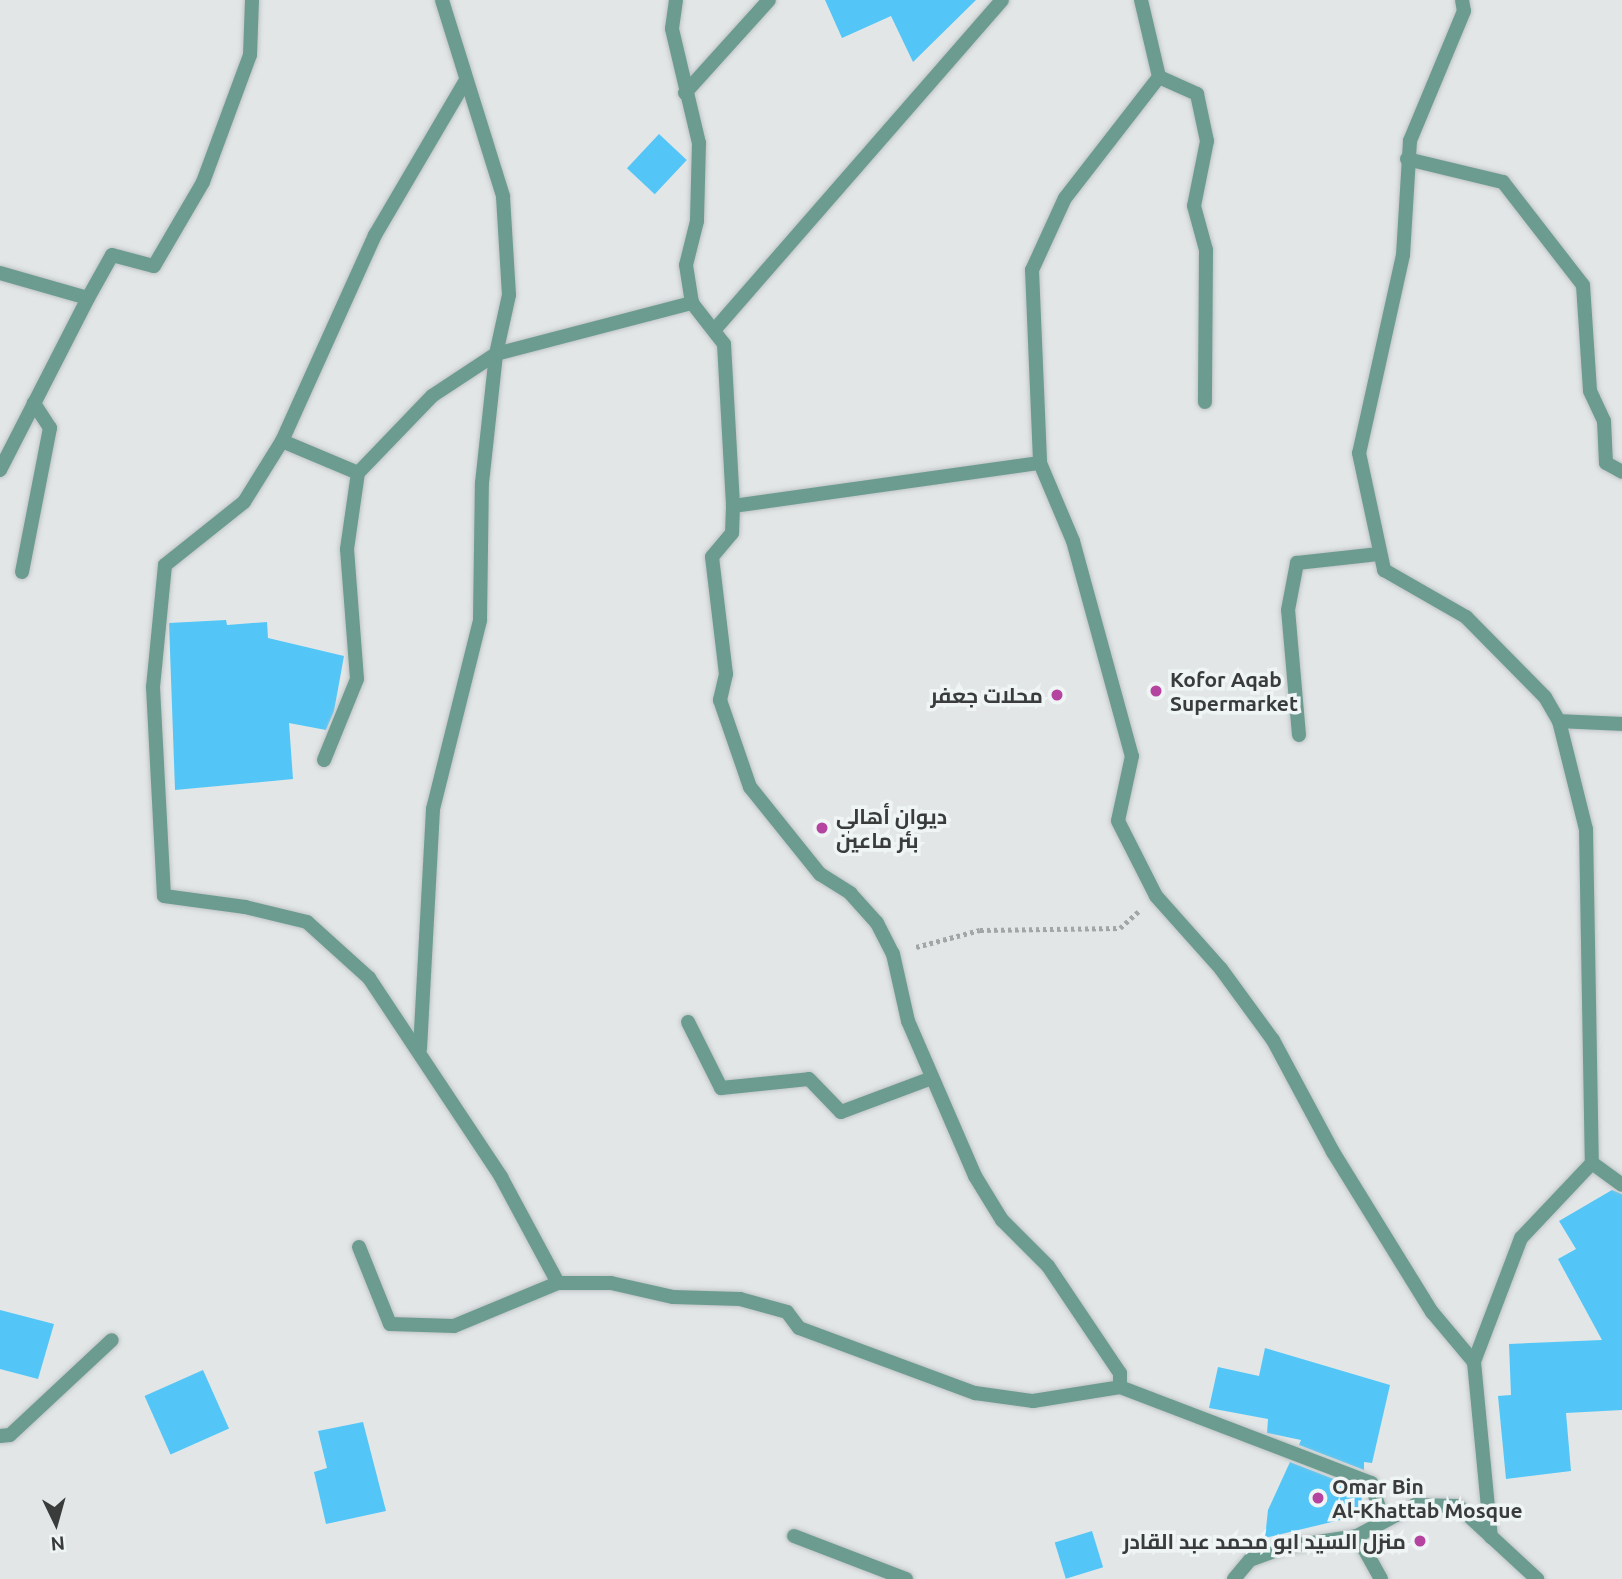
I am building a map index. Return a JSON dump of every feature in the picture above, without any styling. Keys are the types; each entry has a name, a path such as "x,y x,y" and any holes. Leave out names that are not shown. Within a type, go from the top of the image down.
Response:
{"street":[{"path":"0,470 112,255 154,266 203,182 250,55 252,0"},
{"path":"420,1049 433,809 480,620 482,483 496,354 509,295 503,195 442,0"},
{"path":"676,0 672,29 699,143 697,221 686,265 692,303 716,328 724,344 733,506 732,533 712,557 726,674 720,700 750,787 820,874 850,893 877,923 893,954 908,1021 975,1177 1002,1220 1048,1266 1120,1373 1120,1387"},
{"path":"685,93 769,0"},
{"path":"716,328 989,6 1002,0"},
{"path":"1142,0 1159,77"},
{"path":"1462,0 1464,11 1407,159 1403,255 1359,453 1384,570 1466,617 1545,697 1559,721 1586,830 1592,1163 1521,1238 1474,1362 1491,1537"},
{"path":"1159,77 1197,94 1207,141 1194,206 1206,250 1205,402"},
{"path":"1159,77 1065,198 1032,270 1040,463 1073,541 1132,755 1118,821 1157,896 1221,969 1273,1040 1333,1152 1432,1312 1474,1362"},
{"path":"466,80 375,235 282,441 244,502 165,565 153,687 164,896 245,907 307,922 369,978 420,1049 501,1177 558,1283"},
{"path":"1407,159 1503,181 1583,285 1590,391 1604,421 1606,463 1622,472"},
{"path":"0,273 88,298"},
{"path":"324,760 357,679 347,549 358,473 432,396 496,354 692,303"},
{"path":"22,572 50,428 34,403"},
{"path":"282,441 358,473"},
{"path":"733,506 1040,463"},
{"path":"1299,735 1288,610 1297,563 1380,554"},
{"path":"1559,721 1622,723"},
{"path":"688,1022 721,1088 809,1079 841,1112 932,1078"},
{"path":"1592,1163 1622,1185"},
{"path":"359,1247 390,1324 454,1326 558,1283 611,1283 673,1297 740,1299 787,1312 799,1328 975,1393 1033,1401 1120,1387 1371,1483 1383,1520"},
{"path":"0,1436 10,1435 112,1340"},
{"path":"1234,1579 1250,1560 1286,1547 1357,1536 1415,1505 1458,1506 1537,1579"},
{"path":"794,1536 906,1579"},
{"path":"1357,1536 1381,1579"}],"path":[{"path":"893,954 980,930 1120,928 1157,896"}],"building":[{"path":"825,0 976,0 913,62 891,16 842,38"},
{"path":"659,134 687,160 655,194 627,168"},
{"path":"226,620 227,625 267,622 268,638 344,656 334,711 326,730 289,723 293,779 175,790 169,623"},
{"path":"1612,1190 1622,1194 1622,1410 1566,1413 1571,1471 1506,1479 1498,1396 1511,1395 1509,1344 1602,1340 1558,1259 1576,1249 1559,1221"},
{"path":"0,1310 54,1324 38,1379 0,1369"},
{"path":"1265,1348 1390,1385 1372,1463 1364,1462 1364,1470 1299,1445 1301,1440 1267,1433 1268,1419 1209,1408 1218,1367 1259,1376"},
{"path":"203,1370 229,1428 171,1454 145,1396"},
{"path":"363,1422 386,1511 326,1524 314,1472 327,1468 318,1431"},
{"name":"Omar Bin Al-Khattab Mosque","path":"1290,1462 1362,1490 1361,1515 1265,1538 1268,1510"},
{"path":"1092,1531 1103,1567 1066,1579 1055,1542"}],"place":[{"name":"Kofor Aqab Supermarket","path":"1156,691"},
{"name":"محلات جعفر","path":"1057,695"},
{"name":"ديوان أهالي بئر ماعين","path":"822,828"},
{"name":"Omar Bin Al-Khattab Mosque","path":"1318,1498"},
{"name":"منزل السيد ابو محمد عبد القادر","path":"1420,1541"}]}
